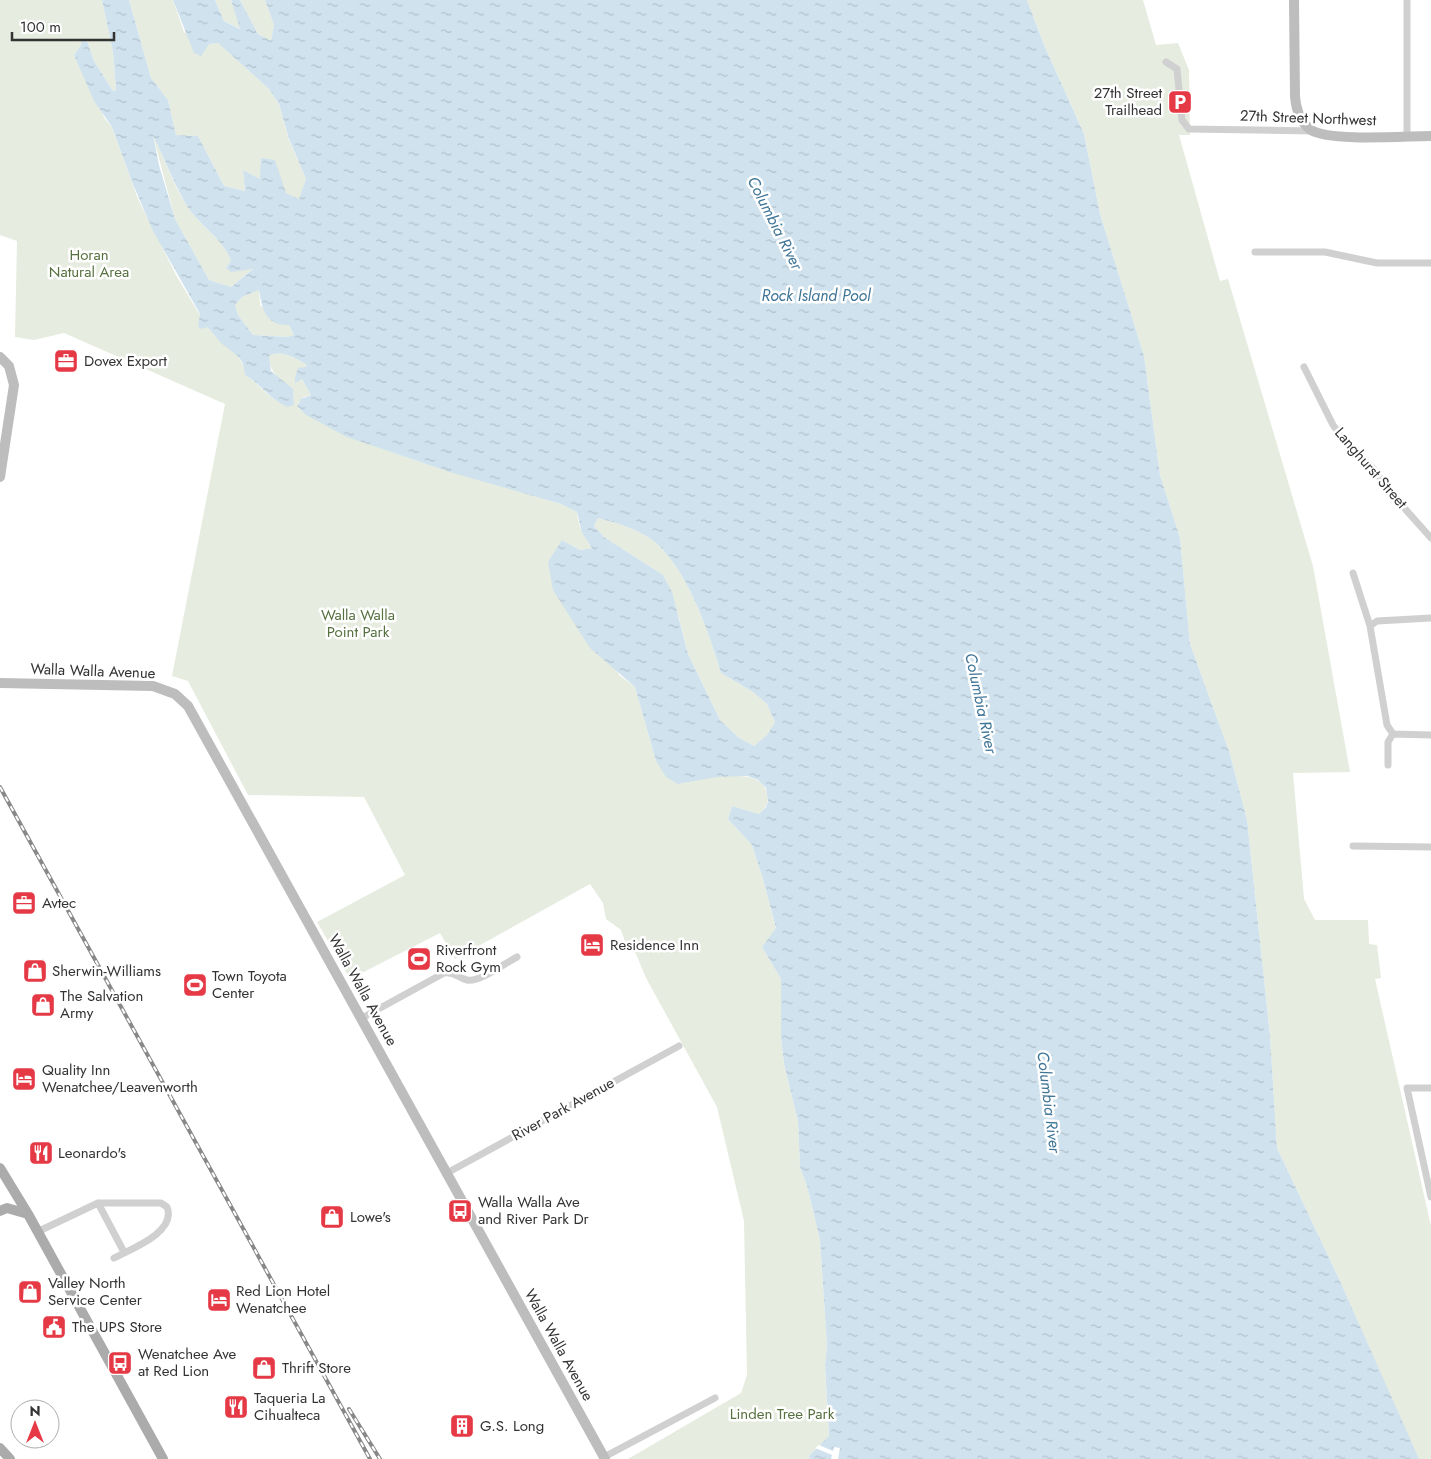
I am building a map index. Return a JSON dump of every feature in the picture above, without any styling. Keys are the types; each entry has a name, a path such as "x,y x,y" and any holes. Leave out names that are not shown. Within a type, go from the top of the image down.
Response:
{"main road":[{"path":"0,1168 28,1214 163,1459"},
{"path":"0,1210 6,1208 28,1214"},
{"path":"0,1448 10,1459"}],"street":[{"path":"1294,0 1296,102 1300,117 1313,131"},
{"path":"1407,136 1408,0"},
{"name":"27th Street Northwest","path":"1166,62 1177,69 1182,120 1186,126 1194,130 1313,131 1338,136 1431,136"},
{"path":"1255,252 1325,252 1377,263 1431,263"},
{"path":"0,357 9,366 14,396 0,477"},
{"name":"Langhurst Street","path":"1304,367 1333,425 1348,445 1373,468 1390,492 1431,538"},
{"path":"1353,573 1370,626 1387,725 1393,734"},
{"path":"1370,626 1377,621 1431,618"},
{"name":"Walla Walla Avenue","path":"0,683 153,686 164,689 180,698 194,716 605,1458"},
{"path":"1393,734 1431,735"},
{"path":"1388,765 1388,742 1393,734"},
{"path":"1353,846 1431,847"},
{"path":"362,1018 444,973 450,972 466,980 474,980 517,957"},
{"name":"River Park Avenue","path":"447,1173 678,1046"},
{"path":"1431,1088 1407,1088 1431,1196"},
{"path":"1423,1166 1431,1166"},
{"path":"37,1232 98,1203 162,1203 168,1207 169,1216 166,1226 152,1237 114,1258"},
{"path":"98,1203 124,1252"},
{"path":"605,1458 715,1398"}],"green space":[{"name":"Walla Walla Point Park","path":"0,0 102,0 113,52 116,90 113,91 94,61 86,38 74,55 105,119 112,127 138,199 176,275 207,327 237,354 245,369 245,375 275,400 288,405 294,405 293,391 273,372 269,356 279,353 294,357 307,365 302,379 311,395 304,397 298,403 298,408 328,427 405,457 561,504 577,512 580,527 592,548 580,550 562,540 619,675 635,687 656,761 678,784 714,777 742,776 754,779 763,785 768,800 759,814 732,806 728,819 752,845 776,929 762,947 781,979 781,1038 784,1064 798,1121 800,1167 807,1186 820,1240 827,1346 825,1366 829,1437 809,1456 810,1459 628,1459 741,1393 747,1375 744,1221 717,1107 646,978 636,954 626,944 621,930 606,919 603,903 590,884 455,959 440,933 350,979 317,922 405,875 364,797 248,795 188,681 172,676 225,404 64,333 34,340 15,337 17,241 0,235"},
{"path":"129,0 173,0 184,32 209,44 218,43 269,89 279,104 289,140 306,179 299,200 243,170 245,191 224,186 198,136 176,135 168,100 151,78"},
{"path":"215,0 231,0 241,29 224,21"},
{"path":"240,0 265,0 274,25 271,42 258,34"},
{"path":"1027,0 1143,0 1156,45 1178,43 1189,70 1190,135 1179,135 1220,281 1228,279 1313,566 1350,772 1293,773 1304,899 1315,920 1368,920 1369,944 1377,945 1381,978 1375,979 1431,1226 1431,1459 1419,1459 1412,1445 1340,1281 1277,1148 1270,1035 1247,820 1230,754 1190,644 1180,538 1160,475 1144,356 1100,214 1084,134 1044,45"},
{"path":"152,132 187,206 227,252 231,260 226,268 254,268 231,287 209,280 175,219"},
{"path":"259,290 260,305 289,325 294,335 289,337 253,335 238,315 235,305 242,297"},
{"path":"598,518 625,526 645,535 664,551 675,565 695,600 721,673 753,692 767,704 775,722 767,735 754,746 738,737 720,720 688,654 679,618 663,575 604,537 594,526"}],"water":[{"name":"Rock Island Pool","path":"102,0 129,0 151,78 168,100 176,135 198,136 224,186 245,191 243,170 260,179 261,158 275,160 286,193 299,199 306,179 289,139 279,104 269,89 218,43 209,44 201,56 194,53 173,0 215,0 224,21 240,29 231,0 240,0 258,34 271,41 274,25 265,0 1027,0 1044,45 1084,134 1100,214 1144,356 1160,475 1180,538 1190,644 1230,754 1247,820 1270,1035 1277,1148 1340,1281 1419,1459 810,1459 809,1456 829,1436 825,1365 827,1346 820,1240 807,1186 800,1167 798,1121 784,1064 781,1038 781,979 762,947 776,928 752,845 728,819 732,806 759,814 766,807 768,801 766,788 758,780 747,776 717,777 678,784 666,777 656,761 635,687 590,648 553,590 548,562 562,540 580,550 592,548 582,533 577,512 561,504 453,473 347,437 306,415 297,406 301,399 311,395 302,379 295,383 298,368 306,367 307,365 283,354 278,353 269,356 271,371 293,389 294,405 288,407 276,400 245,375 240,359 220,342 207,327 202,329 198,327 200,314 153,231 132,182 112,127 94,101 74,55 82,40 86,38 94,61 113,91 116,90 113,52","holes":["153,135 187,206 227,252 231,260 226,268 231,272 253,269 231,287 209,280 175,219 159,165","259,290 266,315 275,323 289,325 294,335 288,337 253,335 238,315 235,305 242,297","598,518 638,532 651,539 675,565 695,600 721,673 753,692 767,704 775,722 767,735 754,746 738,737 720,720 688,654 672,592 663,575 604,537 594,526"]}],"pier":[{"path":"819,1445 833,1451 834,1447 840,1448 838,1459 831,1459 832,1455 815,1448"}],"railway":[{"path":"0,787 370,1459"},
{"path":"349,1409 380,1459"}],"place":[{"name":"27th Street Trailhead","path":"1180,102"},
{"name":"Dovex Export","path":"66,361"},
{"name":"Avtec","path":"24,903"},
{"name":"Residence Inn","path":"592,945"},
{"name":"Riverfront Rock Gym","path":"419,959"},
{"name":"Sherwin-Williams","path":"35,971"},
{"name":"Town Toyota Center","path":"195,985"},
{"name":"The Salvation Army","path":"43,1005"},
{"name":"Quality Inn Wenatchee/Leavenworth","path":"24,1079"},
{"name":"Leonardo's","path":"41,1153"},
{"name":"Walla Walla Ave and River Park Dr","path":"460,1211"},
{"name":"Lowe's","path":"332,1217"},
{"name":"Valley North Service Center","path":"30,1292"},
{"name":"Red Lion Hotel Wenatchee","path":"219,1300"},
{"name":"The UPS Store","path":"54,1327"},
{"name":"Wenatchee Ave at Red Lion","path":"120,1363"},
{"name":"Thrift Store","path":"264,1368"},
{"name":"Taqueria La Cihualteca","path":"236,1407"},
{"name":"G.S. Long","path":"462,1426"}],"water label":[{"name":"Columbia River","path":"775,223"},
{"name":"Columbia River","path":"981,703"},
{"name":"Columbia River","path":"1049,1102"}],"park label":[{"name":"Horan Natural Area","path":"89,264"},
{"name":"Linden Tree Park","path":"782,1414"}]}
